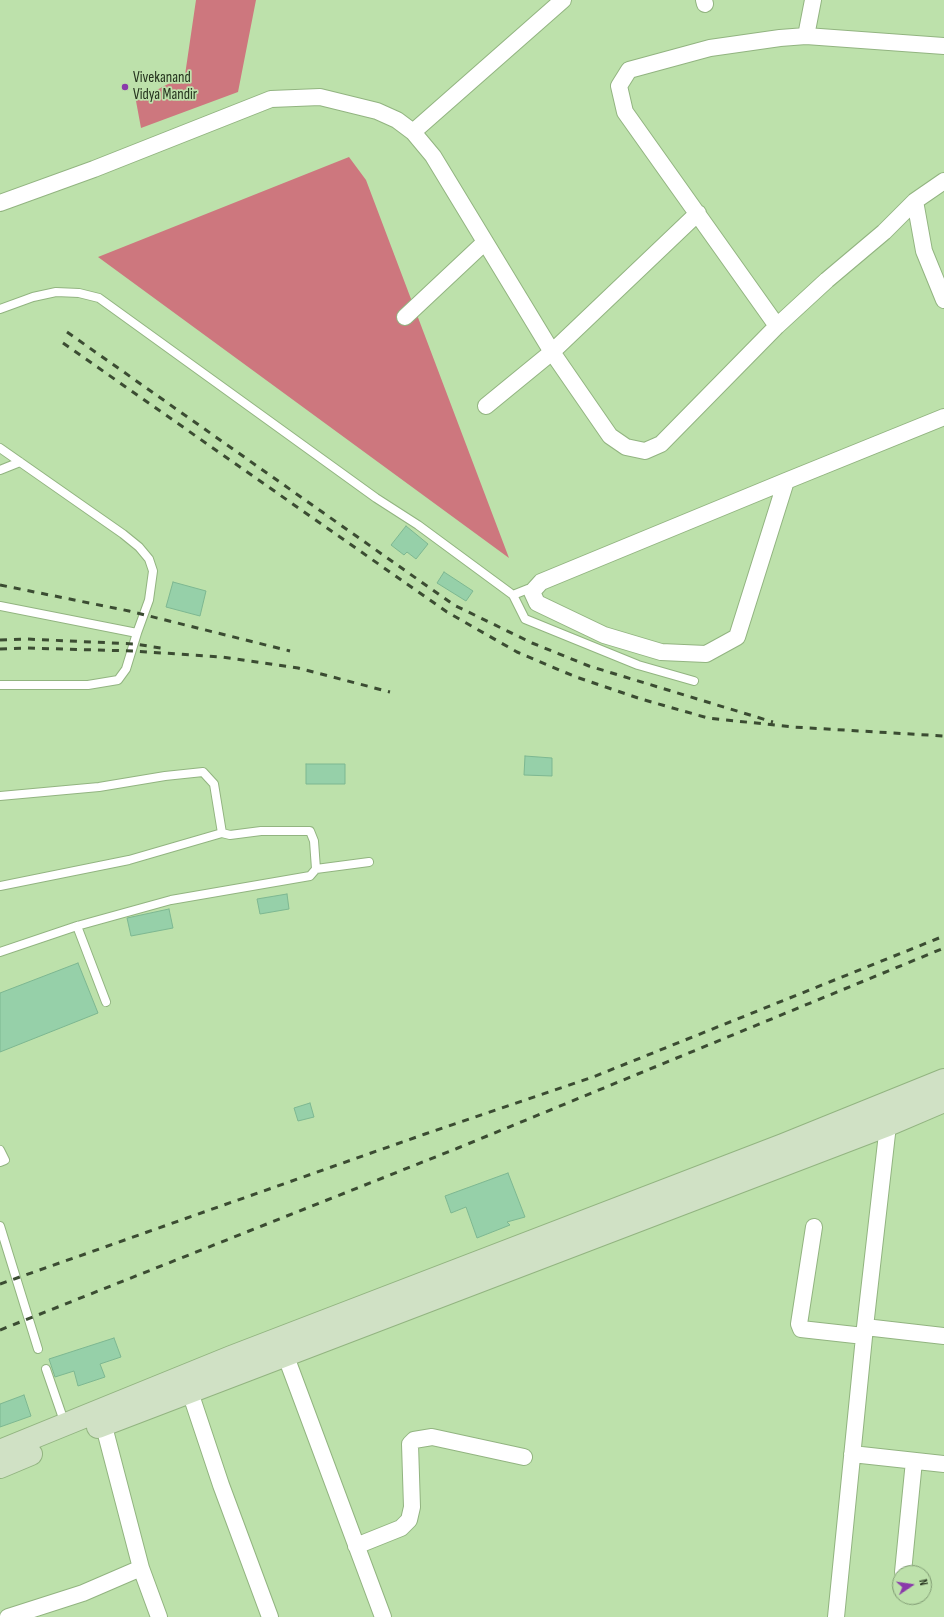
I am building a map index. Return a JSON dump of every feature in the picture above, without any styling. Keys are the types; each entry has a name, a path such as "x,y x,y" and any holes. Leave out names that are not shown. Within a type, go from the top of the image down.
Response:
{"street":[{"path":"413,132 563,0"},
{"path":"806,36 813,0"},
{"path":"777,326 625,112 619,86 629,70 703,50 780,38 806,36 944,46"},
{"path":"0,203 94,169 271,99 320,97 377,111 397,120 413,132 433,156 552,352 610,436 626,448 645,450 661,444 777,326 827,280 884,232 915,201 944,181"},
{"path":"915,201 924,251 944,300"},
{"path":"486,406 552,352 698,213"},
{"path":"405,317 485,242"},
{"path":"786,481 737,637 706,654 661,652 604,635 537,603 532,592 541,582 786,481 944,417"},
{"path":"0,1451 65,1424 101,1418 190,1392 886,1115 944,1080"},
{"path":"0,1467 232,1357 783,1145 886,1115 944,1101"},
{"path":"836,1617 886,1115"},
{"path":"814,1227 800,1324 801,1329 944,1336"},
{"path":"285,1354 384,1617"},
{"path":"190,1392 221,1485 270,1617"},
{"path":"101,1418 141,1568 159,1617"},
{"path":"356,1546 401,1528 409,1520 412,1508 410,1444 414,1440 432,1437 524,1457"},
{"path":"852,1454 944,1464"},
{"path":"904,1565 914,1461"},
{"path":"8,1617 41,1612 141,1568"}],"lane":[{"path":"0,309 33,297 56,292 79,293 99,298 376,498 418,525 513,595 525,619 638,665 694,681"},
{"path":"0,448 123,534 139,547 150,559 153,571 149,600 126,669 118,680 88,685 0,685"},
{"path":"0,470 20,462"},
{"path":"513,595 528,589 532,592"},
{"path":"0,606 137,633"},
{"path":"0,796 99,787 165,776 203,772 214,784 222,832"},
{"path":"0,886 129,860 222,832 230,835 261,831 310,831 314,841 316,869"},
{"path":"0,952 76,926 171,900 310,876 316,869 369,862"},
{"path":"76,926 106,1002"},
{"path":"0,1150 5,1160 0,1162"},
{"path":"0,1226 38,1348"},
{"path":"46,1369 65,1424"}],"shaded area":[{"path":"196,0 256,0 238,92 141,128 136,101 185,75"},
{"path":"349,157 366,180 509,558 98,257"}],"building":[{"path":"406,526 428,544 416,559 407,552 404,555 391,545"},
{"path":"444,572 473,591 466,601 437,583"},
{"path":"173,582 206,591 200,616 166,607"},
{"path":"525,756 552,758 552,776 524,775"},
{"path":"306,764 345,764 345,784 306,784"},
{"path":"287,894 289,909 260,914 257,899"},
{"path":"169,909 173,928 131,936 127,918"},
{"path":"78,963 98,1013 0,1052 0,993"},
{"path":"310,1103 314,1117 298,1121 294,1108"},
{"path":"508,1173 525,1217 507,1222 510,1225 477,1238 466,1207 451,1213 445,1196"},
{"path":"114,1338 121,1357 100,1364 105,1377 78,1386 74,1371 55,1377 49,1359"},
{"path":"24,1395 31,1416 0,1427 0,1404"}],"railway":[{"path":"67,332 454,605 532,643 589,666 773,722"},
{"path":"63,343 447,612 517,652 576,677 641,699 708,718 793,727 944,736"},
{"path":"0,585 129,611 290,651"},
{"path":"0,640 26,639 135,644 167,649"},
{"path":"0,649 25,648 133,651 222,657 298,668 390,692"},
{"path":"0,1284 425,1134 593,1077 944,936"},
{"path":"0,1330 458,1148 944,948"}],"place":[{"name":"Vivekanand Vidya Mandir","path":"125,87"}]}
